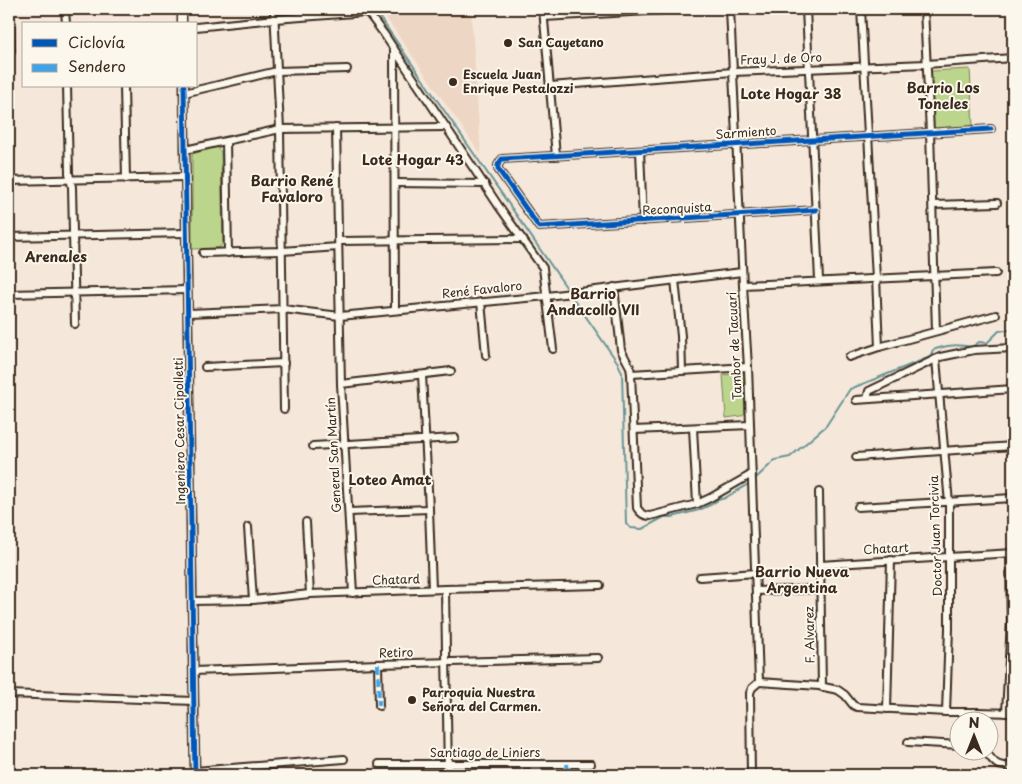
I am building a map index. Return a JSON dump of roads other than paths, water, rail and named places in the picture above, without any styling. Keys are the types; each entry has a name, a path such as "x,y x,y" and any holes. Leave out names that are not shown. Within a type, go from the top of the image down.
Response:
{"street":[{"path":"10,9 11,51"},
{"path":"65,9 66,22"},
{"path":"182,9 182,22"},
{"path":"274,9 280,129 284,409"},
{"path":"543,9 556,156"},
{"path":"544,17 682,9"},
{"name":"Tambor de Tacuarí","path":"730,9 748,367 760,682"},
{"path":"806,9 819,280"},
{"path":"861,9 879,347"},
{"path":"924,9 933,206 936,331"},
{"path":"198,27 366,10 543,268 553,349"},
{"path":"394,49 395,310"},
{"name":"Fray J. de Oro","path":"550,86 733,72 926,64 1013,58"},
{"path":"198,87 277,71 347,69"},
{"path":"67,88 68,173 72,187 76,324"},
{"path":"124,88 126,179"},
{"name":"Ingeniero Cesar Cipolletti","path":"184,90 195,773"},
{"path":"185,150 280,129 446,127"},
{"name":"General San Martín","path":"336,128 341,384 353,593"},
{"name":"Sarmiento","path":"539,227 498,169 502,159 992,129"},
{"path":"226,141 228,253"},
{"path":"640,150 643,221"},
{"path":"9,181 185,178"},
{"path":"395,183 484,184"},
{"path":"933,206 997,203"},
{"name":"Reconquista","path":"539,227 816,210"},
{"path":"9,237 186,233"},
{"path":"203,253 282,251 338,244 395,240 523,239"},
{"name":"René Favaloro","path":"188,313 283,309 340,316 547,296 742,272"},
{"path":"743,285 996,273"},
{"path":"675,280 681,336 682,370"},
{"path":"614,287 621,350 630,367 631,374 637,508 641,514 650,516 697,504 752,476"},
{"path":"9,294 187,290"},
{"path":"481,302 486,355"},
{"path":"849,357 996,315"},
{"path":"866,399 868,391 936,359 974,350 1013,348"},
{"name":"Doctor Juan Torcivia","path":"936,359 948,502 949,629 946,712"},
{"path":"205,366 284,363"},
{"path":"631,374 748,367"},
{"path":"341,384 450,371"},
{"path":"422,374 432,590"},
{"path":"856,400 1013,389"},
{"path":"634,430 750,425"},
{"path":"693,428 697,504"},
{"path":"313,446 455,438"},
{"path":"856,457 1013,446"},
{"name":"F. Alvarez","path":"819,492 822,687"},
{"path":"858,507 1013,498"},
{"path":"349,512 429,509"},
{"path":"306,522 310,594"},
{"path":"248,527 253,600"},
{"path":"1010,713 1012,553"},
{"name":"Chatart","path":"820,565 1012,553"},
{"path":"888,709 891,560"},
{"path":"700,577 756,573"},
{"name":"Chatard","path":"192,601 253,600 310,594 600,585"},
{"path":"445,589 448,775"},
{"path":"756,591 821,589"},
{"name":"Retiro","path":"193,672 378,664 598,658"},
{"path":"378,664 379,706"},
{"path":"751,775 750,693 752,688 760,682 838,690 853,705 858,707 950,712"},
{"path":"9,694 194,701"},
{"path":"908,742 950,744"},
{"path":"195,773 344,759"},
{"path":"994,762 999,766 1013,767"},
{"name":"Santiago de Liniers","path":"379,764 591,764"},
{"path":"567,764 568,775"}],"waterway":[{"path":"374,9 566,287"},
{"path":"573,298 618,363 622,373 626,524 631,528 642,529 664,517 672,517 699,510 725,498 750,483"},
{"path":"754,480 775,460 790,457 826,426 850,389 930,357 933,350 952,346 972,347 979,342 987,343 999,331 1013,329"}],"place":[{"name":"San Cayetano","path":"508,43"},
{"name":"Escuela Juan Enrique Pestalozzi","path":"453,82"},
{"name":"Parroquia Nuestra Señora del Carmen.","path":"412,700"}],"district":[{"name":"Lote Hogar 38","path":"791,94"},
{"name":"Barrio Los Toneles","path":"943,96"},
{"name":"Lote Hogar 43","path":"413,160"},
{"name":"Barrio René Favaloro","path":"292,190"},
{"name":"Arenales","path":"56,257"},
{"name":"Barrio Andacollo VII","path":"593,302"},
{"name":"Loteo Amat","path":"390,480"},
{"name":"Barrio Nueva Argentina","path":"802,580"}]}
